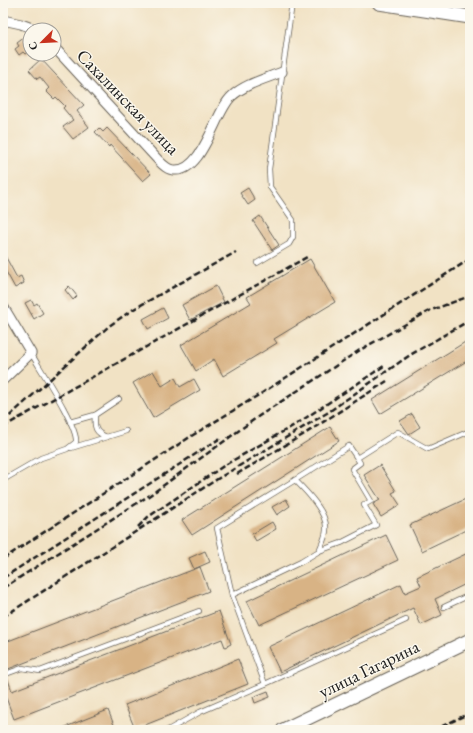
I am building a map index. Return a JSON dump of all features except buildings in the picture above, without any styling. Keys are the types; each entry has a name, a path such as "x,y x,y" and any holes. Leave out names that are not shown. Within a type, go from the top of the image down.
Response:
{"street":[{"path":"379,3 470,17"},
{"path":"3,20 22,26"},
{"name":"Сахалинская улица","path":"62,56 159,161 168,168 175,170 182,169 194,160 231,96 249,85 282,72"},
{"path":"3,306 31,353 3,380"},
{"name":"улица Гагарина","path":"283,730 470,640"}],"lane":[{"path":"257,263 289,244 293,237 293,220 270,187 269,169 292,3"},
{"path":"31,353 58,397 70,422 76,439 74,445 67,449"},
{"path":"70,422 95,415 119,399"},
{"path":"95,415 95,430 100,435 107,437"},
{"path":"3,480 41,458 126,431"},
{"path":"357,458 398,432 428,449 470,431"},
{"path":"232,595 376,525 364,505 371,501 352,469 360,463 349,446 217,528 232,595 265,684"},
{"path":"295,480 311,496 319,508 327,529 320,551"},
{"path":"444,607 470,595"},
{"path":"3,675 22,668 40,671 199,610"},
{"path":"168,730 200,712 406,620"}],"railway":[{"path":"3,422 109,326 132,310 236,252"},
{"path":"3,427 307,257"},
{"path":"3,559 193,435 262,393 470,259"},
{"path":"3,588 150,495 259,416 360,350 429,311 470,296"},
{"path":"3,617 219,478 327,413 410,355 470,320"},
{"path":"138,527 148,517 225,465 298,423 384,366"},
{"path":"237,474 306,433 387,381"},
{"path":"3,578 222,437"},
{"path":"434,730 470,713"}]}
